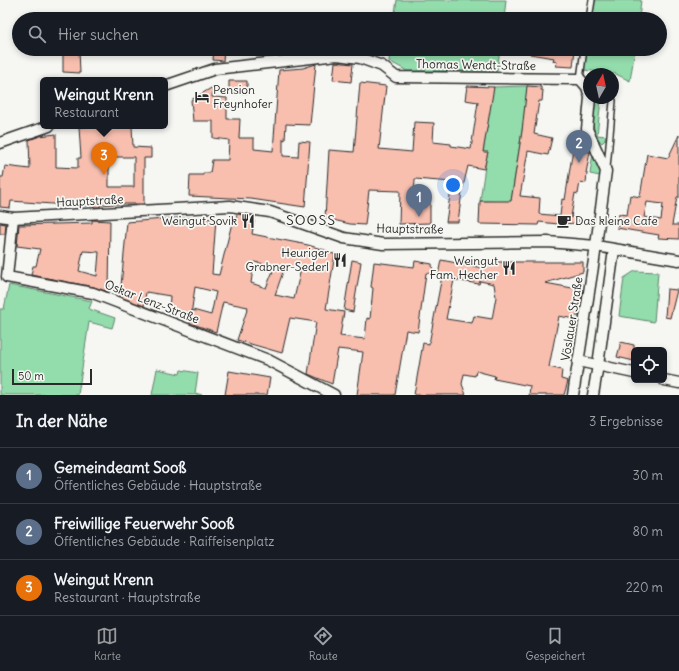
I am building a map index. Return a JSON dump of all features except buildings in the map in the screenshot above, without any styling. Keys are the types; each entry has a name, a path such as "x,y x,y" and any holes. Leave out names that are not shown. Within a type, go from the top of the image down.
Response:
{"street":[{"name":"Thomas Wendt-Straße","path":"168,85 215,69 328,56"},
{"name":"Thomas Wendt-Straße","path":"345,56 360,58 382,66 396,77 583,87"},
{"path":"590,104 588,129 606,171"},
{"path":"0,143 40,129"},
{"name":"Vöslauer Straße","path":"573,395 606,171"},
{"name":"Hauptstraße","path":"0,216 13,218 230,206 270,212 344,238 383,244 548,242 596,246 679,260"},
{"name":"Oskar Lenz-Straße","path":"13,218 7,276 93,294 268,360 334,395"},
{"path":"593,395 614,250"},
{"path":"578,361 631,372"},
{"path":"667,381 679,383"}],"lane":[{"path":"590,12 592,0"},
{"path":"584,56 584,68"},
{"path":"606,171 613,104"}],"green space":[{"path":"397,0 506,0 505,12 395,12"},
{"path":"595,0 641,0 640,12 593,12"},
{"path":"389,56 499,56 497,71 407,71 389,61"},
{"path":"586,56 634,56 630,81 619,76 619,68 584,68"},
{"path":"528,86 511,202 480,201 487,153 483,152 493,87"},
{"path":"594,104 600,104 597,135 606,136 602,143 595,134 593,115"},
{"path":"593,152 601,172 600,176 590,174"},
{"path":"635,271 658,272 654,322 619,316 624,278"},
{"path":"9,285 92,301 89,309 115,318 112,328 89,322 78,395 0,395 0,309 4,309"},
{"path":"157,369 180,374 181,370 198,373 195,393 202,395 152,395"}],"place":[{"name":"Pension Freynhofer","path":"202,97"},
{"name":"Freiwillige Feuerwehr Sooß","path":"579,163"},
{"name":"Weingut Krenn","path":"104,175"},
{"name":"Gemeindeamt Sooß","path":"419,217"},
{"name":"Weingut Sovik","path":"248,221"},
{"name":"Das kleine Cafe","path":"564,221"},
{"name":"Heuriger Grabner-Sederl","path":"340,260"},
{"name":"Weingut Fam. Hecher","path":"509,268"}],"district":[{"name":"SOOSS","path":"311,220"}]}
